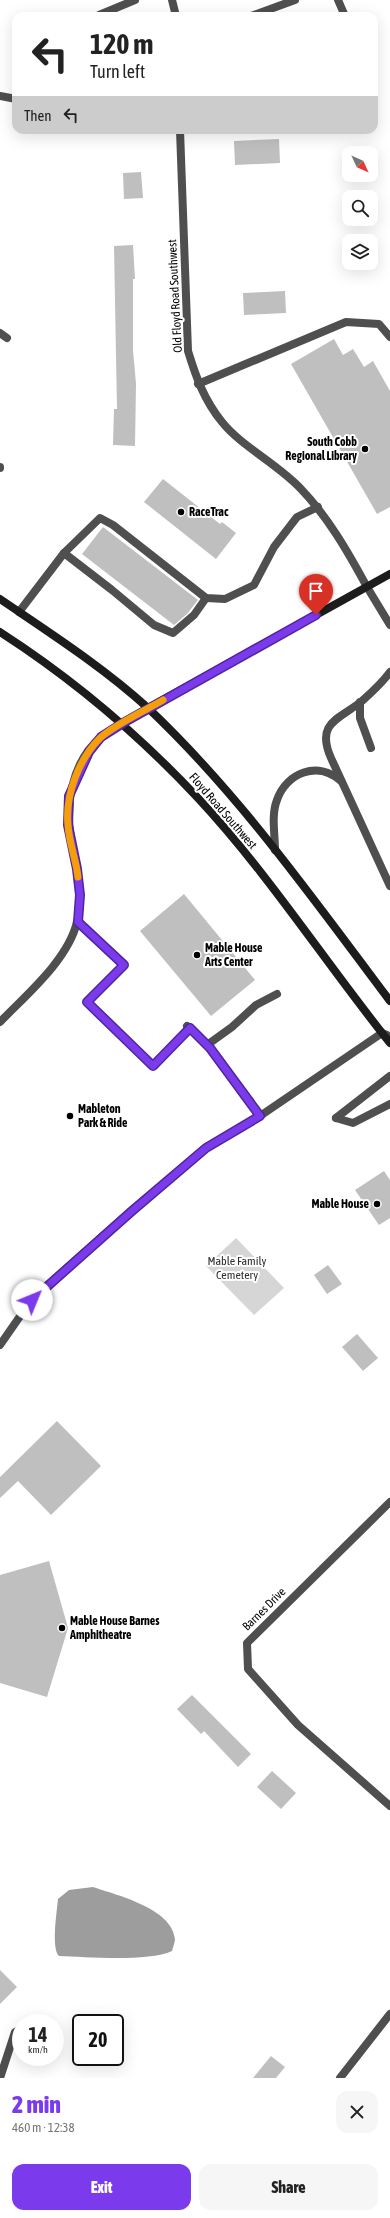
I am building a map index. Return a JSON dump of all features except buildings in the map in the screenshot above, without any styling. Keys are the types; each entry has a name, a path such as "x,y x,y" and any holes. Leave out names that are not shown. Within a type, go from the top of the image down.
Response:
{"main road":[{"path":"148,708 390,574"},
{"name":"Floyd Road Southwest","path":"0,599 60,640 148,708 244,810 390,1001"},
{"name":"Floyd Road Southwest","path":"0,632 123,723 198,798 242,850 390,1043"}],"street":[{"path":"106,12 134,0"},
{"path":"172,0 175,12"},
{"path":"262,12 295,0"},
{"path":"338,0 343,12"},
{"path":"0,96 12,98"},
{"name":"Old Floyd Road Southwest","path":"180,134 188,351 198,384 222,423 300,487 318,507 351,558 390,625"},
{"path":"198,384 346,322 379,324 390,338"},
{"path":"19,612 64,553 100,518 113,525 206,598 225,599 254,585 274,547 297,516 318,507"},
{"path":"64,553 154,625 173,633 194,615 206,598"},
{"path":"390,672 360,702 335,718 327,736 328,752 390,886"},
{"path":"360,702 360,718 371,748"},
{"path":"0,1022 47,973 67,945 78,922 80,895 77,869 68,825 69,796 89,752 101,737 148,708"},
{"path":"275,850 274,813 276,803 282,790 290,781 299,774 315,769 331,773 344,784"},
{"path":"78,922 124,965 87,1002 153,1066 188,1027 207,1045 260,1116"},
{"path":"207,1045 232,1028 256,1005 277,994"},
{"path":"0,1345 37,1295 206,1148 260,1116 382,1033 390,1037"},
{"path":"390,1076 336,1118 353,1123 390,1104"},
{"name":"Barnes Drive","path":"390,1502 247,1643 248,1669 298,1725 390,1806"},
{"path":"340,2078 390,2014"},
{"path":"0,2078 12,2041"}],"green space":[{"name":"Mable Family Cemetery","path":"236,1238 284,1288 254,1315 206,1266"}],"shaded area":[{"path":"93,1887 142,1904 164,1919 172,1928 175,1939 172,1951 148,1957 133,1958 59,1956 55,1945 58,1899 69,1890"}],"slow traffic":[{"path":"78,877 68,825 69,796 80,768 89,752 101,737 163,700"}],"place":[{"name":"South Cobb Regional Library","path":"365,449"},
{"name":"RaceTrac","path":"181,512"},
{"name":"Mable House Arts Center","path":"197,955"},
{"name":"Mableton Park & Ride","path":"70,1116"},
{"name":"Mable House","path":"377,1204"},
{"name":"Mable House Barnes Amphitheatre","path":"62,1628"}],"route":[{"path":"32,1300 132,1211 206,1148 260,1116 210,1048 190,1028 153,1066 87,1002 124,965 78,922 80,895 77,869 68,825 69,796 80,768 89,752 101,737 148,708 316,615"}]}
